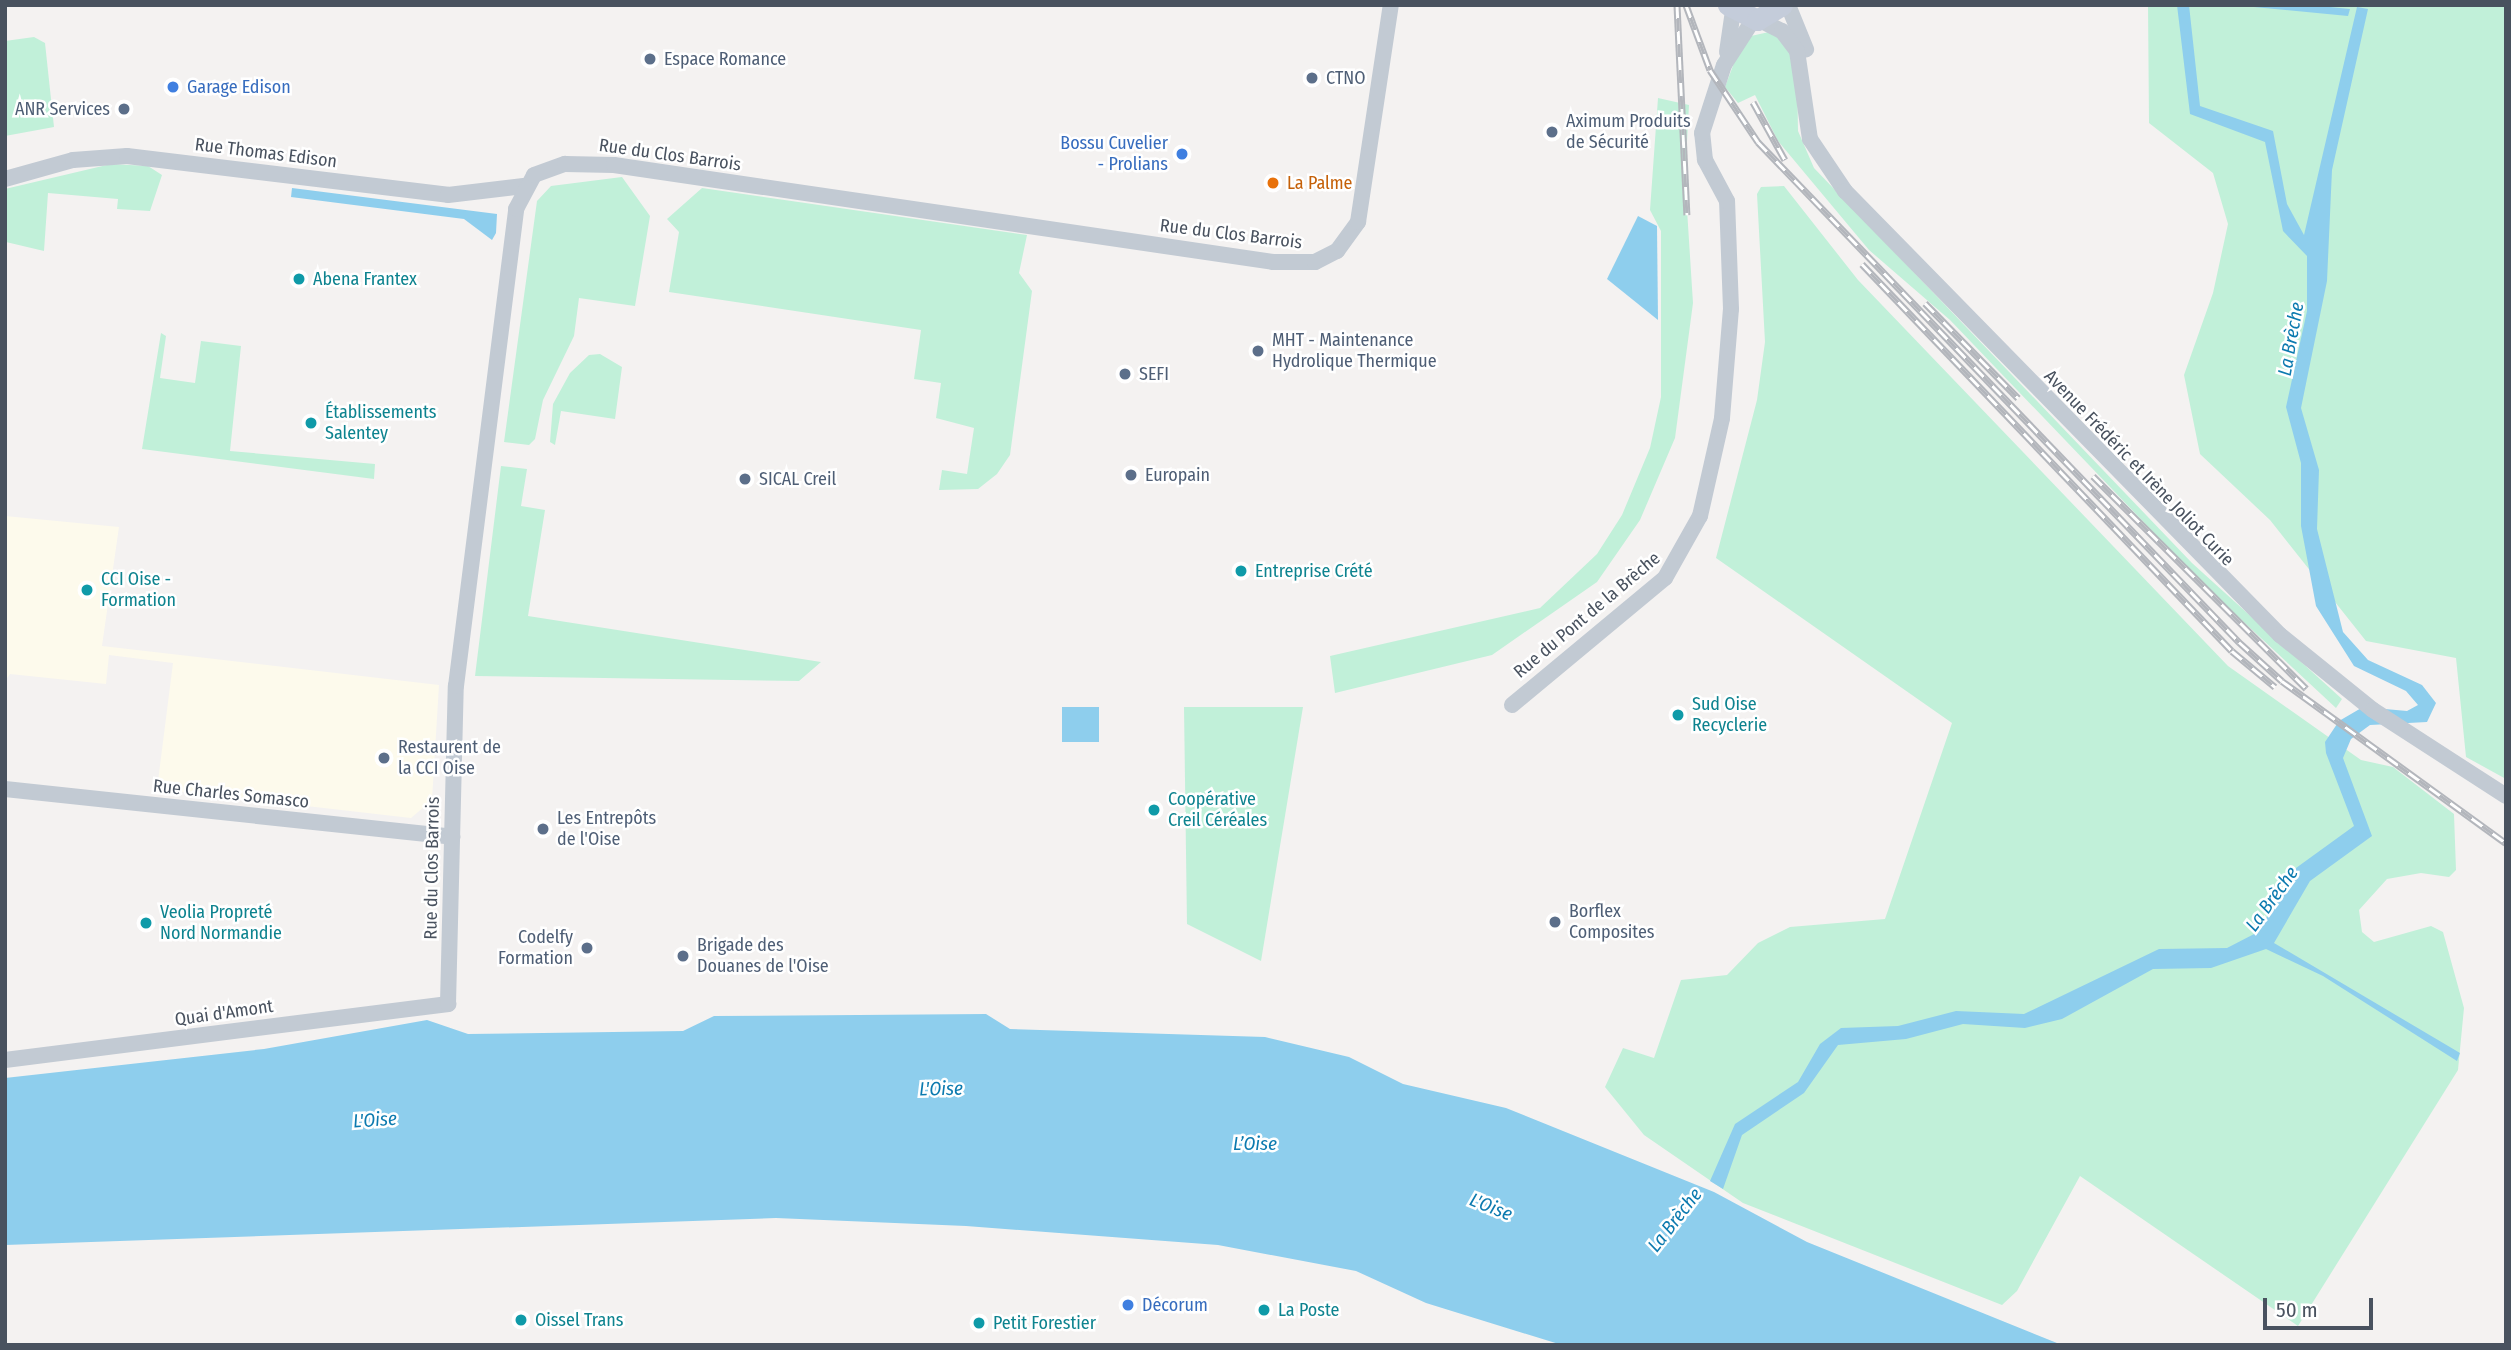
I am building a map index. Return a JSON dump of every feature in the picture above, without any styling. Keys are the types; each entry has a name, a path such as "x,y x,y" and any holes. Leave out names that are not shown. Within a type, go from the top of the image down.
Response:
{"street":[{"name":"Rue du Clos Barrois","path":"448,1004 456,686 523,186 557,165 601,164 1273,262 1315,262 1337,251 1358,222 1391,5"},
{"path":"1729,7 1757,20 1782,5"},
{"name":"Avenue Frédéric et Irène Joliot Curie","path":"1788,5 1808,52 1805,110"},
{"name":"Rue du Pont de la Brèche","path":"1512,705 1665,578 1700,516 1719,437 1731,327 1727,201 1702,143 1724,65 1729,7"},
{"name":"Rue du Pont de la Brèche","path":"1724,65 1757,20"},
{"name":"Avenue Frédéric et Irène Joliot Curie","path":"1757,20 1782,31 1797,51 1805,110 1814,148 1840,186 2237,596 2354,695 2425,746 2506,796"},
{"name":"Rue Thomas Edison","path":"5,178 73,160 127,156 448,195 523,186"},
{"name":"Rue Charles Somasco","path":"5,789 452,837"},
{"name":"Quai d'Amont","path":"5,1060 448,1004"}],"shaded area":[{"path":"5,516 119,527 102,646 439,685 432,800 411,818 157,789 173,663 109,655 106,684 10,674 5,681"}],"green space":[{"path":"2148,5 2506,5 2506,779 2466,757 2456,658 2366,641 2270,520 2200,454 2184,375 2213,293 2228,224 2213,173 2149,123"},
{"path":"1769,32 1784,40 1797,72 1798,131 1814,168 2192,563 2342,699 2336,708 2203,584 1950,320 1869,250 1778,141 1755,95 1738,103 1725,87 1737,55 1751,36"},
{"path":"34,37 45,43 54,127 5,136 5,41"},
{"path":"1658,98 1689,105 1685,178 1693,303 1675,438 1640,520 1597,582 1492,655 1335,693 1330,656 1540,608 1597,554 1622,515 1650,448 1661,397 1661,231 1650,210"},
{"path":"111,164 148,166 162,175 150,211 117,209 118,199 48,193 44,251 6,242 5,189"},
{"path":"622,177 650,216 635,306 579,298 574,336 543,400 535,439 529,445 504,442 537,201 551,186"},
{"path":"1784,186 1858,280 2228,666 2361,760 2393,767 2454,814 2456,870 2449,877 2421,873 2387,879 2359,910 2362,932 2374,942 2431,926 2443,932 2464,1008 2458,1070 2298,1326 2080,1176 2017,1291 2002,1305 1743,1203 1644,1135 1605,1087 1623,1048 1654,1058 1681,980 1727,975 1758,943 1790,927 1885,919 1952,723 1716,558 1757,400 1765,342 1757,194 1761,187"},
{"path":"702,188 1027,235 1019,273 1032,291 1010,455 997,474 978,489 939,490 942,470 967,474 974,428 936,418 941,383 914,379 921,330 669,292 679,232 667,219"},
{"path":"161,333 166,336 160,378 195,383 201,341 241,346 230,451 375,464 374,479 142,449"},
{"path":"600,354 622,367 615,419 561,411 555,445 550,442 553,404 570,373 589,355"},
{"path":"501,466 527,469 521,506 545,510 528,616 821,662 799,681 475,676"},
{"path":"1184,707 1303,707 1261,961 1187,924"}],"water":[{"path":"2177,5 2189,5 2200,106 2273,131 2287,204 2304,235 2357,7 2368,9 2332,170 2327,281 2301,408 2319,470 2317,529 2343,632 2368,660 2422,685 2436,703 2427,722 2370,725 2351,739 2343,758 2372,836 2310,881 2274,943 2460,1053 2457,1061 2323,976 2266,949 2211,968 2153,969 2062,1019 2025,1028 1963,1024 1906,1039 1838,1045 1804,1093 1742,1135 1723,1189 1710,1181 1735,1124 1798,1082 1820,1044 1841,1028 1898,1026 1956,1011 2024,1014 2159,949 2227,948 2258,932 2296,868 2354,826 2326,753 2325,742 2339,721 2363,707 2407,711 2418,705 2406,691 2354,666 2316,606 2301,526 2301,463 2286,407 2307,311 2307,256 2283,231 2265,142 2190,114"},
{"path":"2233,5 2310,5 2350,9 2348,16"},
{"path":"292,188 497,214 496,233 492,240 464,219 291,197"},
{"path":"1638,216 1657,226 1658,320 1607,279"},
{"path":"1062,707 1099,707 1099,742 1062,742"},
{"name":"L’Oise","path":"986,1014 1010,1029 1265,1037 1349,1057 1403,1084 1506,1108 1714,1192 1807,1242 2062,1345 1562,1345 1426,1303 1356,1271 1218,1245 966,1226 776,1218 5,1245 5,1078 264,1049 427,1020 468,1034 683,1031 714,1016"}],"railway":[{"path":"1677,5 1687,215"},
{"path":"1686,5 1710,70 1758,142 2239,642 2282,681 2506,843"},
{"path":"1753,102 1785,160"},
{"path":"1862,264 2232,651 2275,687"},
{"path":"1925,303 2018,398"},
{"path":"2093,476 2306,688"}],"place":[{"name":"Espace Romance","path":"650,59"},
{"name":"CTNO","path":"1312,78"},
{"name":"Garage Edison","path":"173,87"},
{"name":"ANR Services","path":"124,109"},
{"name":"Aximum Produits de Sécurité","path":"1552,132"},
{"name":"Bossu Cuvelier - Prolians","path":"1182,154"},
{"name":"La Palme","path":"1273,183"},
{"name":"Abena Frantex","path":"299,279"},
{"name":"MHT - Maintenance Hydrolique Thermique","path":"1258,351"},
{"name":"SEFI","path":"1125,374"},
{"name":"Établissements Salentey","path":"311,423"},
{"name":"Europain","path":"1131,475"},
{"name":"SICAL Creil","path":"745,479"},
{"name":"Entreprise Crété","path":"1241,571"},
{"name":"CCI Oise - Formation","path":"87,590"},
{"name":"Sud Oise Recyclerie","path":"1678,715"},
{"name":"Restaurent de la CCI Oise","path":"384,758"},
{"name":"Coopérative Creil Céréales","path":"1154,810"},
{"name":"Les Entrepôts de l'Oise","path":"543,829"},
{"name":"Borflex Composites","path":"1555,922"},
{"name":"Veolia Propreté Nord Normandie","path":"146,923"},
{"name":"Codelfy Formation","path":"587,948"},
{"name":"Brigade des Douanes de l'Oise","path":"683,956"},
{"name":"Décorum","path":"1128,1305"},
{"name":"La Poste","path":"1264,1310"},
{"name":"Oissel Trans","path":"521,1320"},
{"name":"Petit Forestier","path":"979,1323"}],"water label":[{"name":"La Brèche","path":"2291,339"},
{"name":"La Brèche","path":"2272,899"},
{"name":"L'Oise","path":"941,1089"},
{"name":"L'Oise","path":"375,1120"},
{"name":"L'Oise","path":"1491,1207"},
{"name":"La Brèche","path":"1675,1220"}]}
